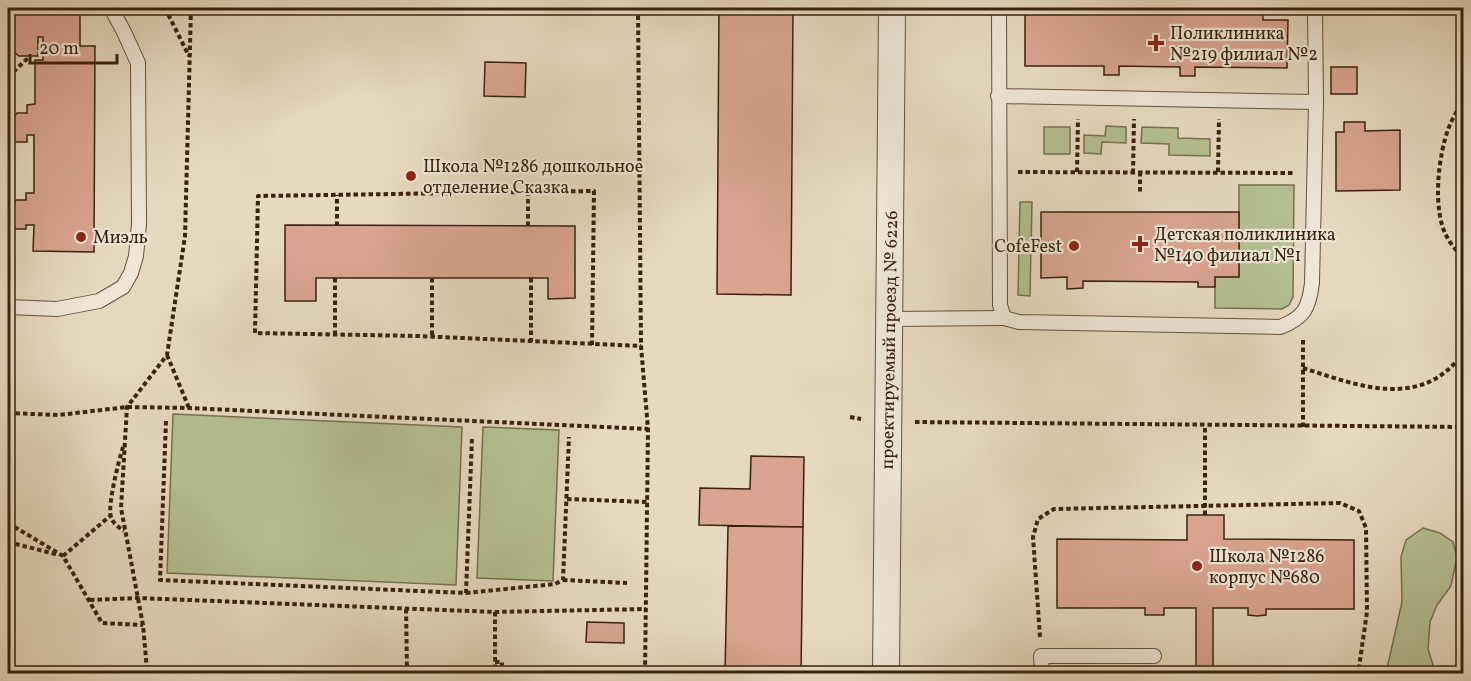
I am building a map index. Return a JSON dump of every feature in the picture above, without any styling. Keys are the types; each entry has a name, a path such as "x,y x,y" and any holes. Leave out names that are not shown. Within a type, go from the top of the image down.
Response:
{"street":[{"name":"проектируемый проезд № 6226","path":"886,674 892,8"}],"lane":[{"path":"8,307 57,309 99,301 123,287 131,273 136,256 139,224 138,63 111,8"},
{"path":"999,8 1000,305 1004,318"},
{"path":"889,319 1004,318 1019,322 1280,327 1292,323 1303,314 1310,299 1312,283 1316,102 1315,8"},
{"path":"998,96 1316,102"},
{"path":"1042,674 1041,656 1154,656"}],"path":[{"path":"165,8 189,57"},
{"path":"147,670 143,625 121,508 127,407 167,355 185,236 190,8"},
{"path":"639,8 641,346 648,429 645,674"},
{"path":"8,77 30,56"},
{"path":"1077,172 1078,98"},
{"path":"1464,98 1449,128 1441,154 1439,188 1440,214 1446,236 1464,260"},
{"path":"1133,172 1135,99"},
{"path":"1218,172 1219,100"},
{"path":"999,172 1315,173"},
{"path":"1140,172 1140,193"},
{"path":"592,345 594,191 258,196 255,333 432,337 592,345 641,346"},
{"path":"528,192 528,226"},
{"path":"337,195 337,226"},
{"path":"335,278 335,334"},
{"path":"432,278 432,337"},
{"path":"531,278 531,342"},
{"path":"1303,314 1303,427"},
{"path":"1303,368 1363,387 1392,390 1413,388 1432,381 1457,361 1464,352"},
{"path":"167,355 189,408"},
{"path":"8,413 59,415 127,407 189,408 648,429"},
{"path":"166,421 160,580 466,593 555,584 563,580 627,582"},
{"path":"907,422 1464,427"},
{"path":"1205,425 1205,515"},
{"path":"466,593 472,437"},
{"path":"563,580 569,437"},
{"path":"125,442 116,467 110,516 116,526 125,531"},
{"path":"567,499 648,502"},
{"path":"1041,656 1034,537 1038,519 1054,509 1340,503 1359,511 1366,528 1367,612 1358,674"},
{"path":"63,556 110,516"},
{"path":"8,523 63,556 102,622 143,625"},
{"path":"8,542 63,556"},
{"path":"90,600 138,598 495,612 646,609"},
{"path":"406,609 407,669"},
{"path":"495,612 495,669"},
{"path":"495,662 502,662 502,669"}],"green space":[{"path":"1106,126 1126,127 1126,143 1102,142 1101,154 1084,153 1084,135 1105,136"},
{"path":"1044,127 1070,127 1070,154 1044,154"},
{"path":"1142,127 1178,128 1178,138 1210,139 1210,156 1169,155 1169,144 1141,143"},
{"path":"1239,185 1294,185 1293,297 1289,305 1282,309 1215,308 1215,277 1239,276"},
{"path":"1020,202 1032,202 1030,296 1018,295"},
{"path":"173,414 462,427 456,585 167,573"},
{"path":"483,427 559,430 553,581 477,578"},
{"path":"1423,528 1440,533 1453,542 1457,557 1451,586 1437,605 1430,622 1428,649 1433,665 1432,673 1386,673 1402,602 1401,557 1406,540"}],"building":[{"path":"8,8 80,10 80,46 95,46 94,252 33,251 34,225 26,225 26,229 8,229 9,210 16,200 26,200 26,193 34,193 34,135 27,135 27,142 9,142 9,123 17,113 27,113 27,105 35,104 35,60 43,60 43,37 38,37 38,56 19,56 10,49"},
{"path":"719,8 793,8 791,295 717,294"},
{"name":"Поликлиника №219 филиал №2","path":"1025,8 1263,8 1263,20 1288,20 1287,68 1195,67 1195,76 1180,76 1180,67 1119,66 1119,75 1104,75 1104,66 1025,66"},
{"path":"485,62 526,63 525,97 484,96"},
{"path":"1331,67 1357,67 1357,94 1331,94"},
{"path":"1344,122 1365,122 1365,131 1400,130 1400,190 1336,191 1336,132 1344,132"},
{"name":"Детская поликлиника №140 филиал №1","path":"1041,212 1239,212 1239,277 1215,277 1215,287 1198,287 1198,282 1083,281 1083,288 1067,289 1067,277 1041,278"},
{"path":"285,225 575,226 575,298 548,299 548,278 316,278 316,301 285,301"},
{"path":"751,456 804,457 803,527 699,525 700,488 750,489"},
{"path":"1187,515 1224,515 1224,539 1354,540 1354,609 1266,609 1266,615 1257,616 1248,615 1248,608 1213,608 1213,674 1196,674 1196,608 1164,608 1164,615 1145,615 1145,608 1057,608 1057,539 1187,540"},
{"path":"728,526 803,527 801,674 725,674"},
{"path":"587,622 624,623 624,643 586,642"},
{"path":"582,669 582,674 8,674 8,671"}],"place":[{"name":"Поликлиника №219 филиал №2","path":"1156,43"},
{"name":"Школа №1286 дошкольное отделение Сказка","path":"411,176"},
{"name":"Миэль","path":"81,237"},
{"name":"Детская поликлиника №140 филиал №1","path":"1140,244"},
{"name":"CofeFest","path":"1074,246"},
{"name":"Школа №1286 корпус №680","path":"1197,566"}]}
